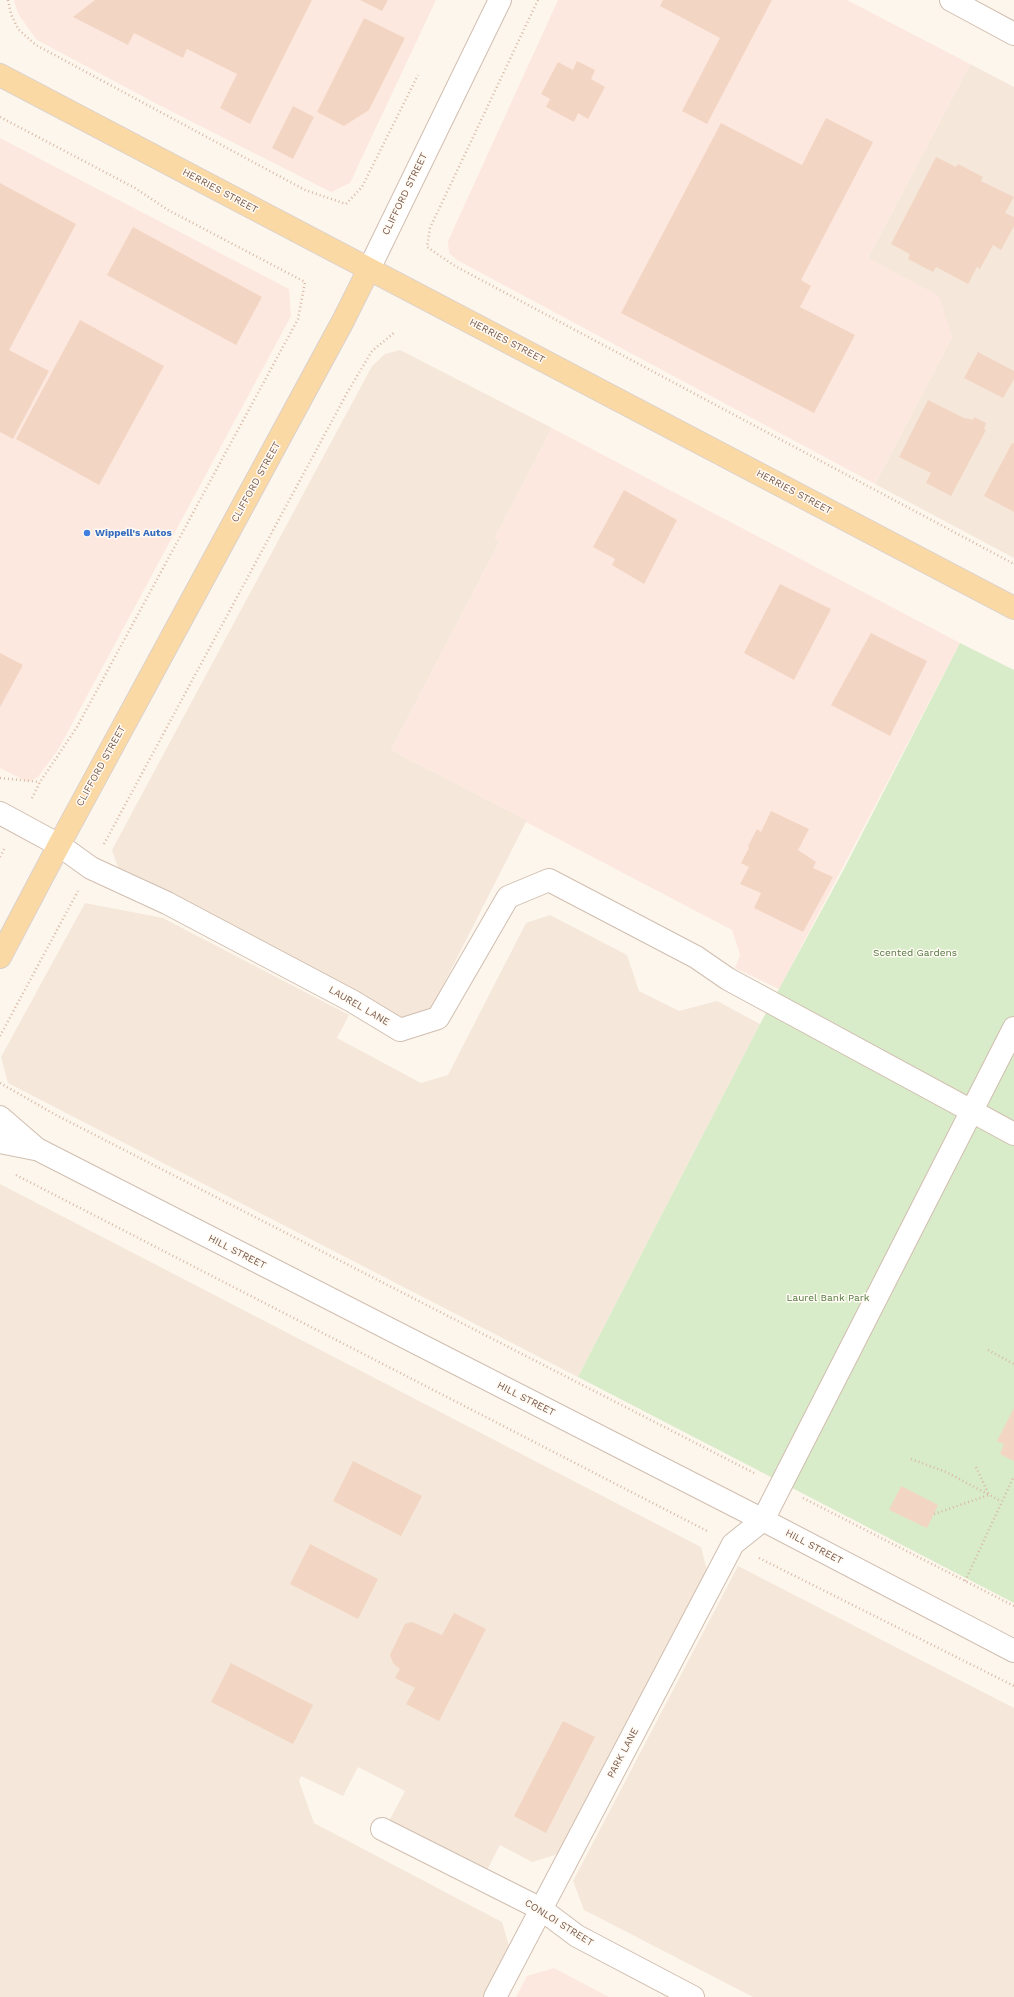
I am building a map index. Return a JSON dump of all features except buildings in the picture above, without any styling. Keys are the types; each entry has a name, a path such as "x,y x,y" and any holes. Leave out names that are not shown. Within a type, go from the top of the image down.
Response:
{"main road":[{"name":"HERRIES STREET","path":"0,75 1014,608"},
{"name":"CLIFFORD STREET","path":"0,957 59,844 343,321 369,269"}],"street":[{"name":"CLIFFORD STREET","path":"369,269 500,0"},
{"path":"951,0 1014,34"},
{"name":"LAUREL LANE","path":"9,818 59,844 91,868 168,903 352,1000 400,1030 438,1018 508,897 549,880 696,958 728,979 970,1111"},
{"path":"762,1520 970,1111 1014,1028"},
{"path":"970,1111 1014,1134"},
{"path":"0,1117 36,1149"},
{"path":"0,1142 36,1149"},
{"name":"HILL STREET","path":"36,1149 762,1520 1014,1651"},
{"name":"PARK LANE","path":"495,1997 733,1544 762,1520"},
{"name":"CONLOI STREET","path":"382,1829 541,1909 577,1936 694,1997"}],"path":[{"path":"8,0 11,14 18,29 36,45 305,190 346,204 362,187 418,75"},
{"path":"538,0 430,228 427,247 455,266 1014,564"},
{"path":"0,117 136,188 168,210 305,282 298,319 77,728 40,782 9,818 0,857"},
{"path":"0,1036 347,393 372,351 395,332"},
{"path":"0,778 40,782"},
{"path":"0,1082 63,1119 1014,1606"},
{"path":"14,1173 733,1544 1014,1686"},
{"path":"988,1350 1014,1364"},
{"path":"911,1459 946,1472 1001,1501"},
{"path":"976,1467 989,1495"},
{"path":"964,1581 1014,1476"},
{"path":"934,1514 989,1495"}],"shaded area":[{"path":"14,0 436,0 350,183 331,192 159,105 37,40 18,14"},
{"path":"558,0 847,0 970,64 868,258 939,296 952,337 875,484 457,260 449,253 448,241"},
{"path":"970,64 1014,87 1014,558 875,484 952,337 868,258"},
{"name":"Wippell's Autos","path":"0,138 289,289 291,316 58,750 38,777 28,782 0,768"},
{"path":"400,350 552,428 495,538 500,541 391,750 527,820 430,1011 402,1022 121,876 112,850 372,366 385,354"},
{"path":"552,428 960,643 779,989 735,968 740,955 732,930 526,822 527,820 391,750 500,541 495,538"},
{"path":"85,903 163,918 349,1015 337,1038 421,1083 448,1075 526,923 550,915 627,955 639,991 679,1011 717,1001 760,1024 578,1377 8,1083 1,1057"},
{"path":"0,1184 701,1547 707,1570 558,1854 532,1862 500,1845 486,1872 389,1821 405,1791 358,1767 343,1796 301,1776 299,1781 314,1823 502,1922 510,1949 485,1997 0,1997"},
{"path":"738,1566 1014,1708 1014,1997 753,1997 584,1910 573,1881"},
{"path":"554,1968 609,1997 516,1997 527,1976"}],"green space":[{"name":"Laurel Bank Park","path":"960,643 1014,670 1014,1603 578,1377 760,1024 845,867"}],"place":[{"name":"Wippell's Autos","path":"87,533"}],"park label":[{"name":"Scented Gardens","path":"915,953"}]}
